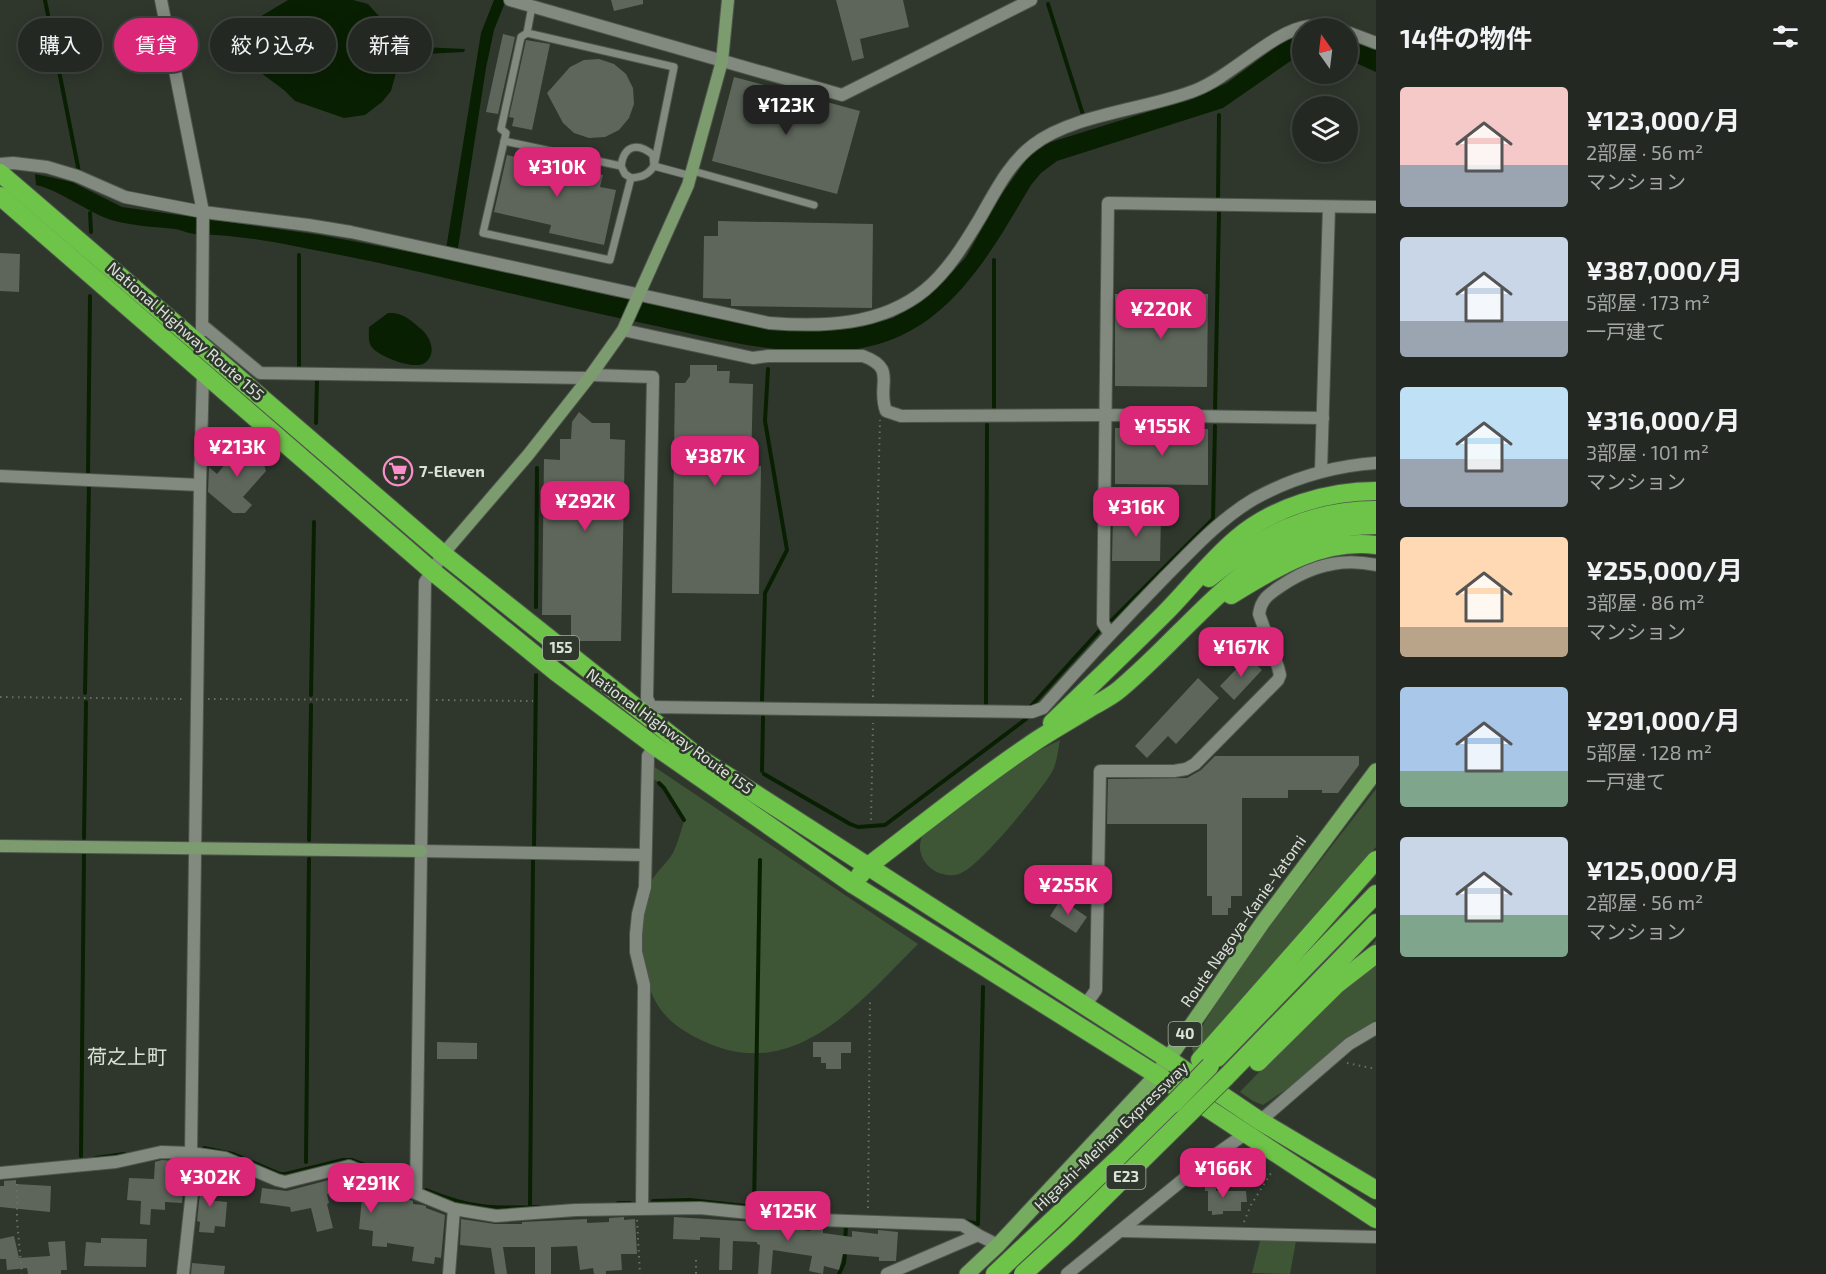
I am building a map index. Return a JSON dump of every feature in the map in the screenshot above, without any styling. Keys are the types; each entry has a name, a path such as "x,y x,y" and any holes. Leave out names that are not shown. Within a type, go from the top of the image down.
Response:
{"highway":[{"name":"National Highway Route 155","path":"0,173 443,554 648,711 701,759 1168,1059 1260,1121 1376,1190"},
{"name":"National Highway Route 155","path":"0,196 432,571 556,672 655,746 854,885 1157,1075 1376,1219"},
{"path":"1027,747 1165,613 1224,550 1253,526 1301,503 1335,494 1376,491"},
{"path":"1165,613 1218,571 1261,540 1280,530 1318,516 1337,512 1376,510"},
{"path":"854,885 867,867 1027,747 1119,690 1232,582 1266,556 1282,547 1332,529 1376,525"},
{"path":"1184,627 1245,586 1297,558 1349,544 1376,545"},
{"path":"1205,1063 1376,860"},
{"name":"Higashi-Meihan Expressway","path":"995,1274 1123,1154 1173,1104 1205,1063 1376,894"},
{"name":"E23","path":"1023,1274 1231,1080 1376,923"},
{"path":"1231,1080 1337,984 1376,954"}],"main road":[{"path":"443,554 528,455 623,330 692,173 722,61 728,0"},
{"name":"Route Nagoya-Kanie-Yatomi","path":"967,1274 998,1245 1157,1075 1263,922 1376,771"},
{"path":"0,846 421,851"}],"street":[{"path":"161,0 202,212 204,239 202,348"},
{"path":"510,0 842,95 1030,0"},
{"path":"0,164 13,163 47,167 77,176 125,197 202,212 308,225 463,256 769,323 804,326 846,323 874,317 897,308 925,290 961,250 1008,171 1022,154 1044,138 1080,123 1196,90 1223,76 1292,30"},
{"path":"1358,36 1374,43"},
{"path":"1110,634 1102,623 1107,416 1108,203 1376,207"},
{"path":"1321,471 1329,207"},
{"path":"202,325 260,373 653,377 648,711 873,709 1032,712 1043,708 1110,634 1222,521 1254,499 1321,471 1376,463"},
{"path":"623,330 753,358 863,356 877,361 882,368 883,403 886,411 901,416 1323,418"},
{"path":"183,1274 195,1164 192,1153 200,485 204,372"},
{"path":"0,476 200,485"},
{"path":"416,1192 425,582 443,554"},
{"path":"1084,1007 1096,990 1100,771 1174,771 1186,769 1195,764 1278,680 1280,675 1278,667 1259,614 1264,598 1310,570 1340,562 1358,561 1376,565"},
{"path":"639,1208 644,985 638,962 636,934 645,887 648,756 655,746"},
{"path":"421,851 645,855"},
{"path":"1260,1121 1349,1044 1376,1028"},
{"path":"1067,1274 1081,1269 1122,1231 1201,1165 1245,1134"},
{"path":"0,1173 116,1162 161,1152 192,1153 225,1158 285,1182 349,1166 454,1209 496,1216 575,1210 700,1208 820,1220 962,1225 998,1245"},
{"path":"449,1274 454,1209"},
{"path":"1122,1231 1376,1237"},
{"path":"887,1274 978,1235"}],"lane":[{"path":"532,6 527,33 521,37 501,129 506,133 483,233 610,260 631,178"},
{"path":"527,33 674,67 654,166 649,174 631,178 625,174 621,166 622,157 629,149 637,147 645,149 653,155 654,166"},
{"path":"504,141 621,166"},
{"path":"654,166 692,173 814,205"}],"path":[{"path":"871,820 880,422 883,403"},
{"path":"0,697 533,701"},
{"path":"867,1222 870,998"},
{"path":"1334,1058 1352,1066 1376,1069"},
{"path":"1242,1234 1245,1218 1280,1157"},
{"path":"16,1173 17,1221 22,1274"},
{"path":"639,1208 640,1274"},
{"path":"696,1260 696,1274"}],"shaded area":[{"path":"288,0 353,0 368,4 381,18 348,18 348,72 396,72 391,91 382,102 365,115 344,118 295,101 260,72 336,72 336,18 258,18"},
{"path":"494,0 506,0 494,30 486,68 458,248 460,262 616,297 782,330 822,331 861,327 893,318 913,306 944,281 966,257 1001,195 1029,156 1048,143 1199,96 1227,83 1292,37 1292,60 1223,108 1057,161 1041,173 1031,185 972,277 933,316 910,331 885,342 856,349 826,352 763,348 732,342 342,255 261,240 193,234 175,229 122,223 96,214 56,192 36,185 35,174 72,182 122,207 320,235 442,258 446,249 481,33"},
{"path":"1376,42 1376,72 1358,64 1358,43 1372,49"},
{"path":"432,47 465,49 464,52 432,54"},
{"path":"388,313 406,317 425,332 432,352 428,361 411,365 395,361 374,350 369,339 369,327"},
{"path":"1060,740 1052,772 1023,811 980,858 959,874 941,874 927,865 920,850 920,842 924,833 1032,754"},
{"path":"653,766 918,944 842,1017 814,1036 785,1049 753,1053 720,1048 683,1030 667,1017 655,1001 648,984 639,947 642,915 649,886 653,877 673,853 685,819 665,787 651,777"},
{"path":"1376,789 1376,847 1195,1056 1192,1049 1194,1039 1221,996 1269,927"},
{"path":"1376,940 1376,1020 1263,1105 1240,1092 1309,1020"},
{"path":"1260,1241 1296,1241 1290,1274 1252,1273"}],"building":[{"path":"611,0 643,0 643,4 614,11"},
{"path":"836,0 903,0 909,27 860,39 864,58 852,61"},
{"path":"503,34 515,37 498,114 486,112"},
{"path":"526,40 550,44 532,130 512,126 514,118 509,117"},
{"path":"599,59 614,64 626,74 633,88 634,104 629,118 619,130 605,137 589,138 574,133 563,123 547,93 570,67 584,60"},
{"path":"734,77 860,111 837,194 712,161"},
{"path":"507,155 548,164 548,161 574,166 574,169 603,175 600,187 616,190 604,245 549,233 551,225 494,212"},
{"path":"718,221 873,224 872,308 731,306 731,299 703,298 704,236 718,236"},
{"path":"0,253 20,254 19,292 0,291"},
{"path":"1115,294 1208,294 1207,387 1115,386"},
{"path":"690,365 717,365 717,371 730,371 729,383 753,384 751,466 761,466 759,594 672,593 675,383 685,383 690,376"},
{"path":"579,412 592,423 610,423 610,439 625,440 621,641 571,641 571,615 542,615 544,459 560,460 560,439 571,439 572,422"},
{"path":"1115,428 1208,429 1208,485 1115,484"},
{"path":"245,440 260,453 266,471 243,497 252,505 245,513 233,513 208,492 209,467 217,474"},
{"path":"1113,515 1161,516 1160,561 1112,561"},
{"path":"1248,657 1262,670 1234,700 1220,686"},
{"path":"1198,678 1219,698 1176,744 1168,736 1147,758 1135,746"},
{"path":"1215,756 1359,756 1359,765 1338,793 1322,793 1322,790 1288,790 1288,798 1242,798 1242,896 1231,896 1231,908 1228,908 1228,915 1212,915 1212,896 1207,896 1207,824 1107,824 1108,779 1187,778 1201,770"},
{"path":"1061,899 1087,917 1076,933 1050,916"},
{"path":"437,1042 477,1043 477,1059 437,1059"},
{"path":"813,1042 851,1042 851,1053 841,1053 841,1069 826,1069 826,1063 821,1063 821,1057 813,1057"},
{"path":"162,1160 185,1162 182,1203 165,1202 165,1210 151,1209 150,1225 140,1224 141,1201 127,1200 129,1178 154,1179 155,1162"},
{"path":"203,1165 209,1165 207,1200 227,1202 225,1227 215,1226 214,1233 199,1232 200,1222 197,1221"},
{"path":"348,1175 379,1187 378,1193 402,1197 413,1201 413,1204 426,1206 426,1208 445,1215 441,1258 435,1257 434,1264 412,1261 414,1247 387,1243 387,1247 372,1246 373,1231 359,1229 362,1198 327,1194 333,1228 317,1232 311,1208 291,1212 290,1207 260,1203 262,1188 287,1191"},
{"path":"1205,1179 1216,1179 1216,1191 1246,1191 1247,1202 1241,1202 1241,1211 1223,1211 1223,1214 1212,1215 1212,1211 1208,1211 1208,1191 1205,1191"},
{"path":"16,1180 16,1184 51,1186 50,1212 0,1207 0,1186 4,1186 4,1181"},
{"path":"624,1217 624,1220 635,1219 637,1254 621,1254 622,1270 606,1271 606,1274 594,1274 593,1268 580,1270 577,1246 551,1247 551,1274 535,1274 535,1247 503,1247 507,1274 495,1274 491,1248 460,1245 461,1219 495,1224 522,1224 522,1222 587,1219 587,1223 609,1222 609,1218"},
{"path":"674,1217 772,1223 772,1225 810,1231 811,1227 823,1228 823,1233 852,1237 852,1231 878,1234 878,1230 898,1232 896,1261 879,1261 879,1257 843,1254 839,1270 824,1266 823,1274 809,1271 812,1256 773,1250 771,1274 758,1274 760,1245 757,1242 733,1241 732,1270 719,1270 720,1238 673,1239"},
{"path":"14,1236 19,1258 50,1256 48,1242 65,1241 67,1270 61,1270 61,1274 28,1274 27,1268 7,1270 6,1259 0,1259 0,1239"},
{"path":"101,1238 147,1239 146,1267 84,1266 86,1242 101,1243"},
{"path":"192,1263 225,1266 224,1274 191,1274"}],"waterway":[{"path":"45,0 79,172"},
{"path":"1048,4 1084,118"},
{"path":"1218,200 1219,115"},
{"path":"90,213 91,232"},
{"path":"1215,411 1219,213"},
{"path":"299,255 299,369"},
{"path":"994,260 994,407"},
{"path":"88,475 90,296"},
{"path":"762,700 765,593 787,550 765,421 768,369"},
{"path":"314,378 317,378 316,423"},
{"path":"986,704 987,425"},
{"path":"1112,620 1213,519 1215,426"},
{"path":"536,607 537,468"},
{"path":"85,693 89,484"},
{"path":"311,695 314,522"},
{"path":"1031,706 1099,631"},
{"path":"534,846 536,675"},
{"path":"84,838 86,702"},
{"path":"309,840 311,705"},
{"path":"762,771 763,717"},
{"path":"764,774 850,824 858,827 885,825 1026,719"},
{"path":"659,783 684,820"},
{"path":"81,1156 84,855"},
{"path":"306,1162 309,859"},
{"path":"530,1205 533,859"},
{"path":"653,1201 690,1200 754,1207 760,860"},
{"path":"961,1220 978,1224 983,987"},
{"path":"204,1148 233,1154 280,1174 352,1160 405,1180"},
{"path":"96,1158 124,1154"},
{"path":"426,1190 455,1201 481,1206 539,1207"},
{"path":"618,1203 630,1203"},
{"path":"845,1241 846,1227"},
{"path":"839,1274 844,1263 845,1252"}],"place":[{"name":"7-Eleven","path":"398,471"}],"district":[{"name":"荷之上町","path":"127,1057"}]}
